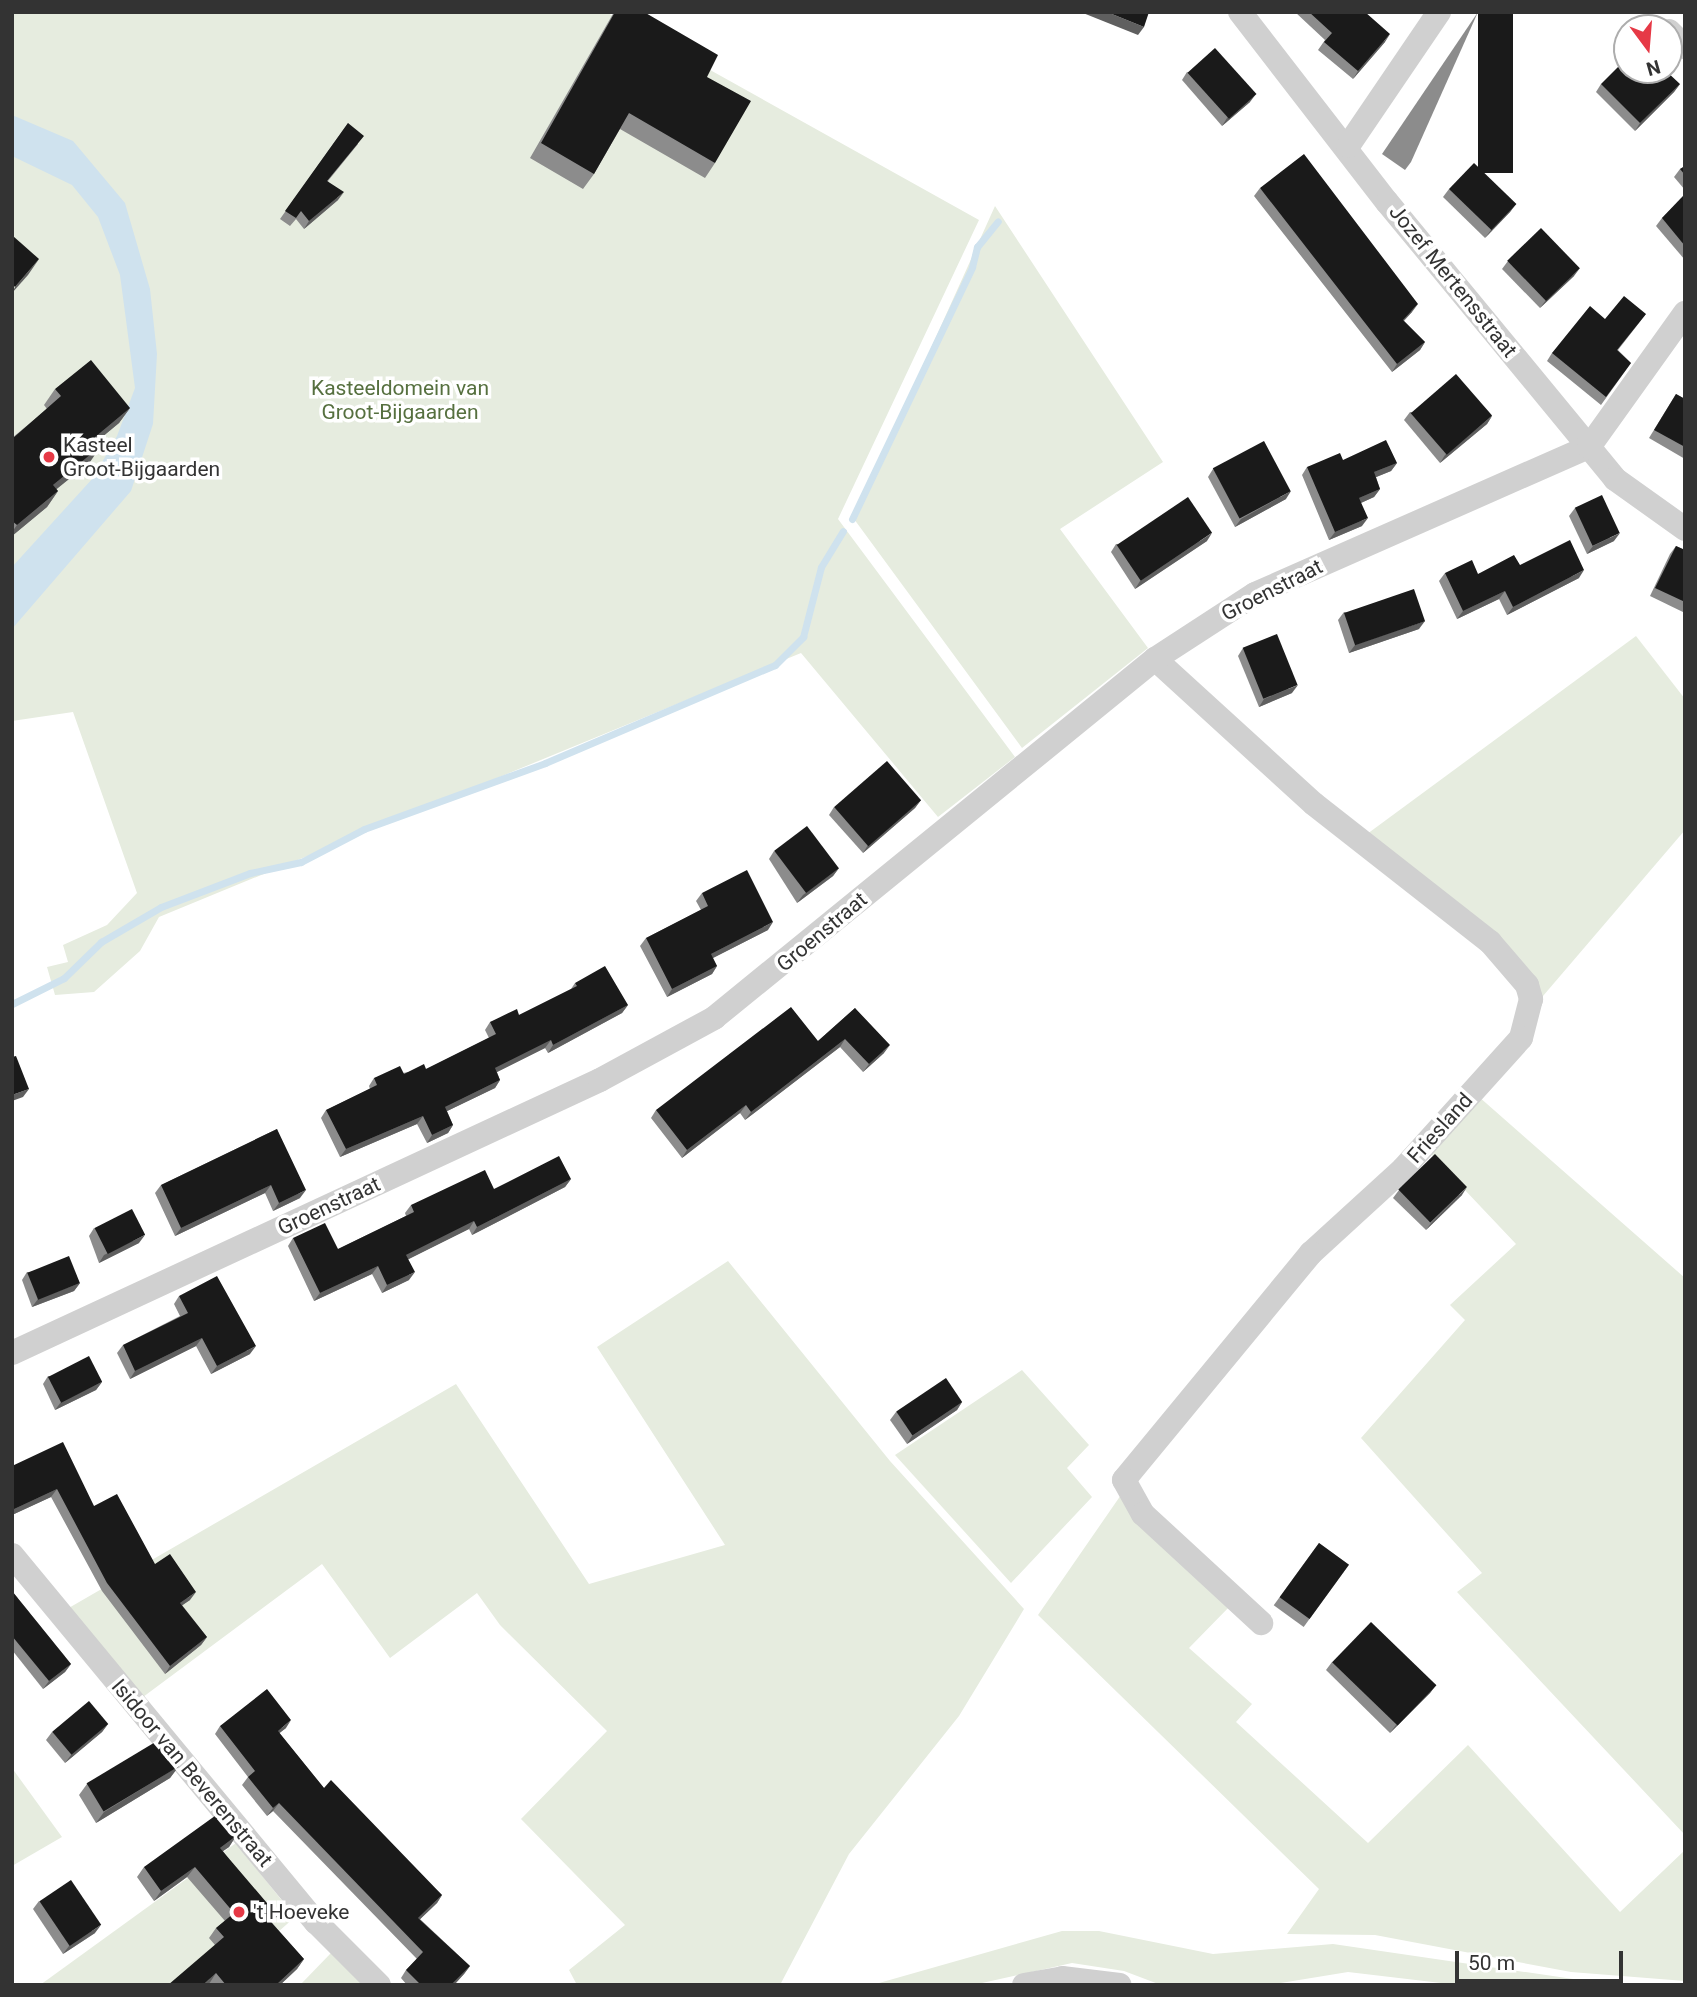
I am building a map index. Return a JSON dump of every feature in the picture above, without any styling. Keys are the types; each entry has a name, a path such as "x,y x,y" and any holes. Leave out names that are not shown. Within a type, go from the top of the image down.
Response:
{"street":[{"name":"Jozef Mertensstraat","path":"1240,12 1348,146 1387,202 1615,479 1685,529"},
{"path":"1348,146 1438,12"},
{"path":"1589,447 1685,313"},
{"name":"Groenstraat","path":"12,1353 588,1086 714,1018 1155,659 1255,594 1589,447"},
{"name":"Friesland","path":"1155,659 1314,804 1490,942 1527,985 1531,999 1521,1038 1403,1169 1311,1253 1124,1480 1143,1514 1261,1623"},
{"name":"Isidoor van Beverenstraat","path":"12,1555 316,1922 379,1985"},
{"path":"1024,1985 1062,1978 1120,1985"}],"green space":[{"name":"Kasteeldomein van Groot-Bijgaarden","path":"12,12 606,12 979,220 838,519 1015,757 938,817 801,653 159,917 140,951 94,992 55,995 47,967 68,962 63,945 107,925 137,893 73,712 12,721"},
{"path":"995,206 1163,462 1060,529 1148,648 1022,748 854,519"},
{"path":"1636,636 1685,699 1685,830 1537,1003 1363,837"},
{"path":"1478,1096 1685,1278 1685,1835 1457,1592 1482,1573 1361,1438 1465,1320 1450,1305 1516,1244 1428,1151"},
{"path":"728,1261 890,1461 1024,1609 959,1716 849,1854 780,1985 577,1985 569,1970 625,1925 521,1819 607,1731 500,1625 477,1593 390,1658 322,1564 143,1697 67,1609 456,1384 589,1584 725,1545 597,1347"},
{"path":"1022,1370 1089,1445 1067,1468 1092,1497 1011,1583 895,1455"},
{"path":"1123,1492 1232,1604 1189,1648 1252,1704 1236,1722 1368,1843 1468,1745 1620,1912 1685,1850 1685,1981 1571,1972 1375,1935 1287,1934 1319,1889 1038,1615"},
{"path":"12,1768 62,1837 12,1866"},
{"path":"236,1843 295,1917 218,1985 40,1985"},
{"path":"1062,1931 1099,1931 1213,1954 1333,1944 1614,1985 1458,1985 1348,1972 1269,1985 1161,1985 1124,1971 1072,1963 973,1985 872,1985"},
{"path":"332,1952 365,1985 300,1985"}],"water":[{"path":"12,115 73,141 125,203 150,289 157,354 153,424 131,491 12,629 12,567 93,478 117,436 135,388 120,275 98,217 72,185 12,156"}],"building":[{"path":"615,12 644,12 718,55 707,77 751,101 715,163 629,113 594,174 541,143"},
{"path":"1107,12 1149,12 1144,27"},
{"path":"1309,12 1365,12 1390,34 1358,71 1324,42 1332,33"},
{"path":"1478,12 1513,12 1513,173 1478,173"},
{"path":"1215,48 1256,94 1229,119 1188,73"},
{"path":"1613,72 1613,84 1680,84 1640,123 1601,84"},
{"path":"348,123 364,136 327,181 344,192 309,221 301,211 296,218 285,211"},
{"path":"1304,154 1418,304 1403,320 1425,342 1397,364 1260,188"},
{"path":"1474,163 1516,204 1491,230 1449,189"},
{"path":"1685,194 1685,246 1662,218"},
{"path":"1541,228 1580,268 1546,301 1507,261"},
{"path":"13,236 39,259 15,287 12,284"},
{"path":"1624,296 1646,314 1617,350 1631,363 1606,397 1552,353 1590,306 1605,319"},
{"name":"Kasteel Groot-Bijgaarden","path":"91,360 130,408 94,438 101,446 53,485 58,491 17,525 12,521 12,439 61,396 55,389"},
{"path":"1456,374 1492,416 1447,455 1411,413"},
{"path":"1676,394 1685,399 1685,447 1654,430"},
{"path":"1386,440 1397,463 1374,472 1380,489 1359,498 1368,518 1335,532 1307,467 1340,453 1343,460"},
{"path":"1264,441 1291,491 1240,519 1213,468"},
{"path":"1602,495 1620,533 1593,546 1575,508"},
{"path":"1188,497 1212,533 1141,581 1117,545"},
{"path":"1570,540 1584,570 1513,607 1505,591 1463,611 1445,573 1472,560 1478,574 1514,555 1520,565"},
{"path":"1676,546 1685,550 1685,602 1655,588"},
{"path":"1414,589 1425,621 1355,645 1344,613"},
{"path":"1277,634 1298,685 1263,699 1243,648"},
{"path":"887,761 921,800 868,846 834,807"},
{"path":"807,826 839,868 806,893 774,851"},
{"path":"747,870 773,922 711,954 717,966 672,989 646,938 708,906 702,893"},
{"path":"605,966 628,1005 553,1045 551,1040 495,1068 500,1080 445,1107 453,1125 432,1135 423,1116 346,1149 326,1110 377,1085 374,1078 400,1066 404,1074 424,1064 426,1069 496,1034 490,1022 517,1009 519,1015 577,986 575,983"},
{"path":"791,1007 818,1041 855,1008 890,1045 869,1064 845,1039 751,1112 746,1105 687,1150 656,1110"},
{"path":"16,1056 29,1089 12,1095 12,1057"},
{"path":"277,1129 306,1190 279,1203 271,1185 181,1228 161,1185"},
{"path":"1435,1154 1467,1187 1430,1223 1398,1189"},
{"path":"559,1156 571,1179 477,1227 474,1221 406,1255 415,1272 387,1285 378,1266 320,1293 293,1238 325,1223 338,1249 414,1212 411,1205 485,1170 494,1189"},
{"path":"132,1209 145,1235 108,1254 95,1228"},
{"path":"69,1256 80,1283 38,1300 27,1273"},
{"path":"217,1276 256,1346 217,1366 202,1338 135,1371 123,1345 188,1313 179,1296"},
{"path":"89,1356 102,1382 61,1403 48,1377"},
{"path":"946,1378 962,1402 912,1436 896,1412"},
{"path":"63,1442 94,1506 117,1494 155,1564 170,1554 196,1592 180,1603 207,1637 170,1666 107,1583 57,1489 12,1510 12,1466"},
{"path":"1319,1543 1349,1565 1310,1619 1280,1597"},
{"path":"12,1591 71,1664 49,1681 12,1636"},
{"path":"1371,1622 1436,1685 1398,1725 1332,1662"},
{"path":"267,1689 291,1720 278,1731 324,1788 331,1780 442,1895 418,1918 470,1966 451,1985 421,1985 406,1970 423,1952 279,1803 273,1808 248,1777 255,1771 220,1726"},
{"path":"89,1701 108,1724 72,1755 52,1732"},
{"path":"162,1738 179,1766 104,1812 87,1783"},
{"path":"219,1813 236,1836 220,1848 278,1916 271,1922 304,1959 276,1985 226,1985 216,1973 203,1985 168,1985 224,1937 216,1928 234,1913 195,1867 161,1891 144,1867"},
{"path":"71,1880 101,1925 70,1946 39,1901"}],"waterway":[{"path":"852,519 972,267 977,247 998,221"},
{"path":"12,1004 64,978 101,942 161,907 250,873 301,862 364,829 545,763 775,665 803,637 821,567 843,531"}],"place":[{"name":"Kasteel Groot-Bijgaarden","path":"49,457"},
{"name":"'t Hoeveke","path":"239,1912"}]}
